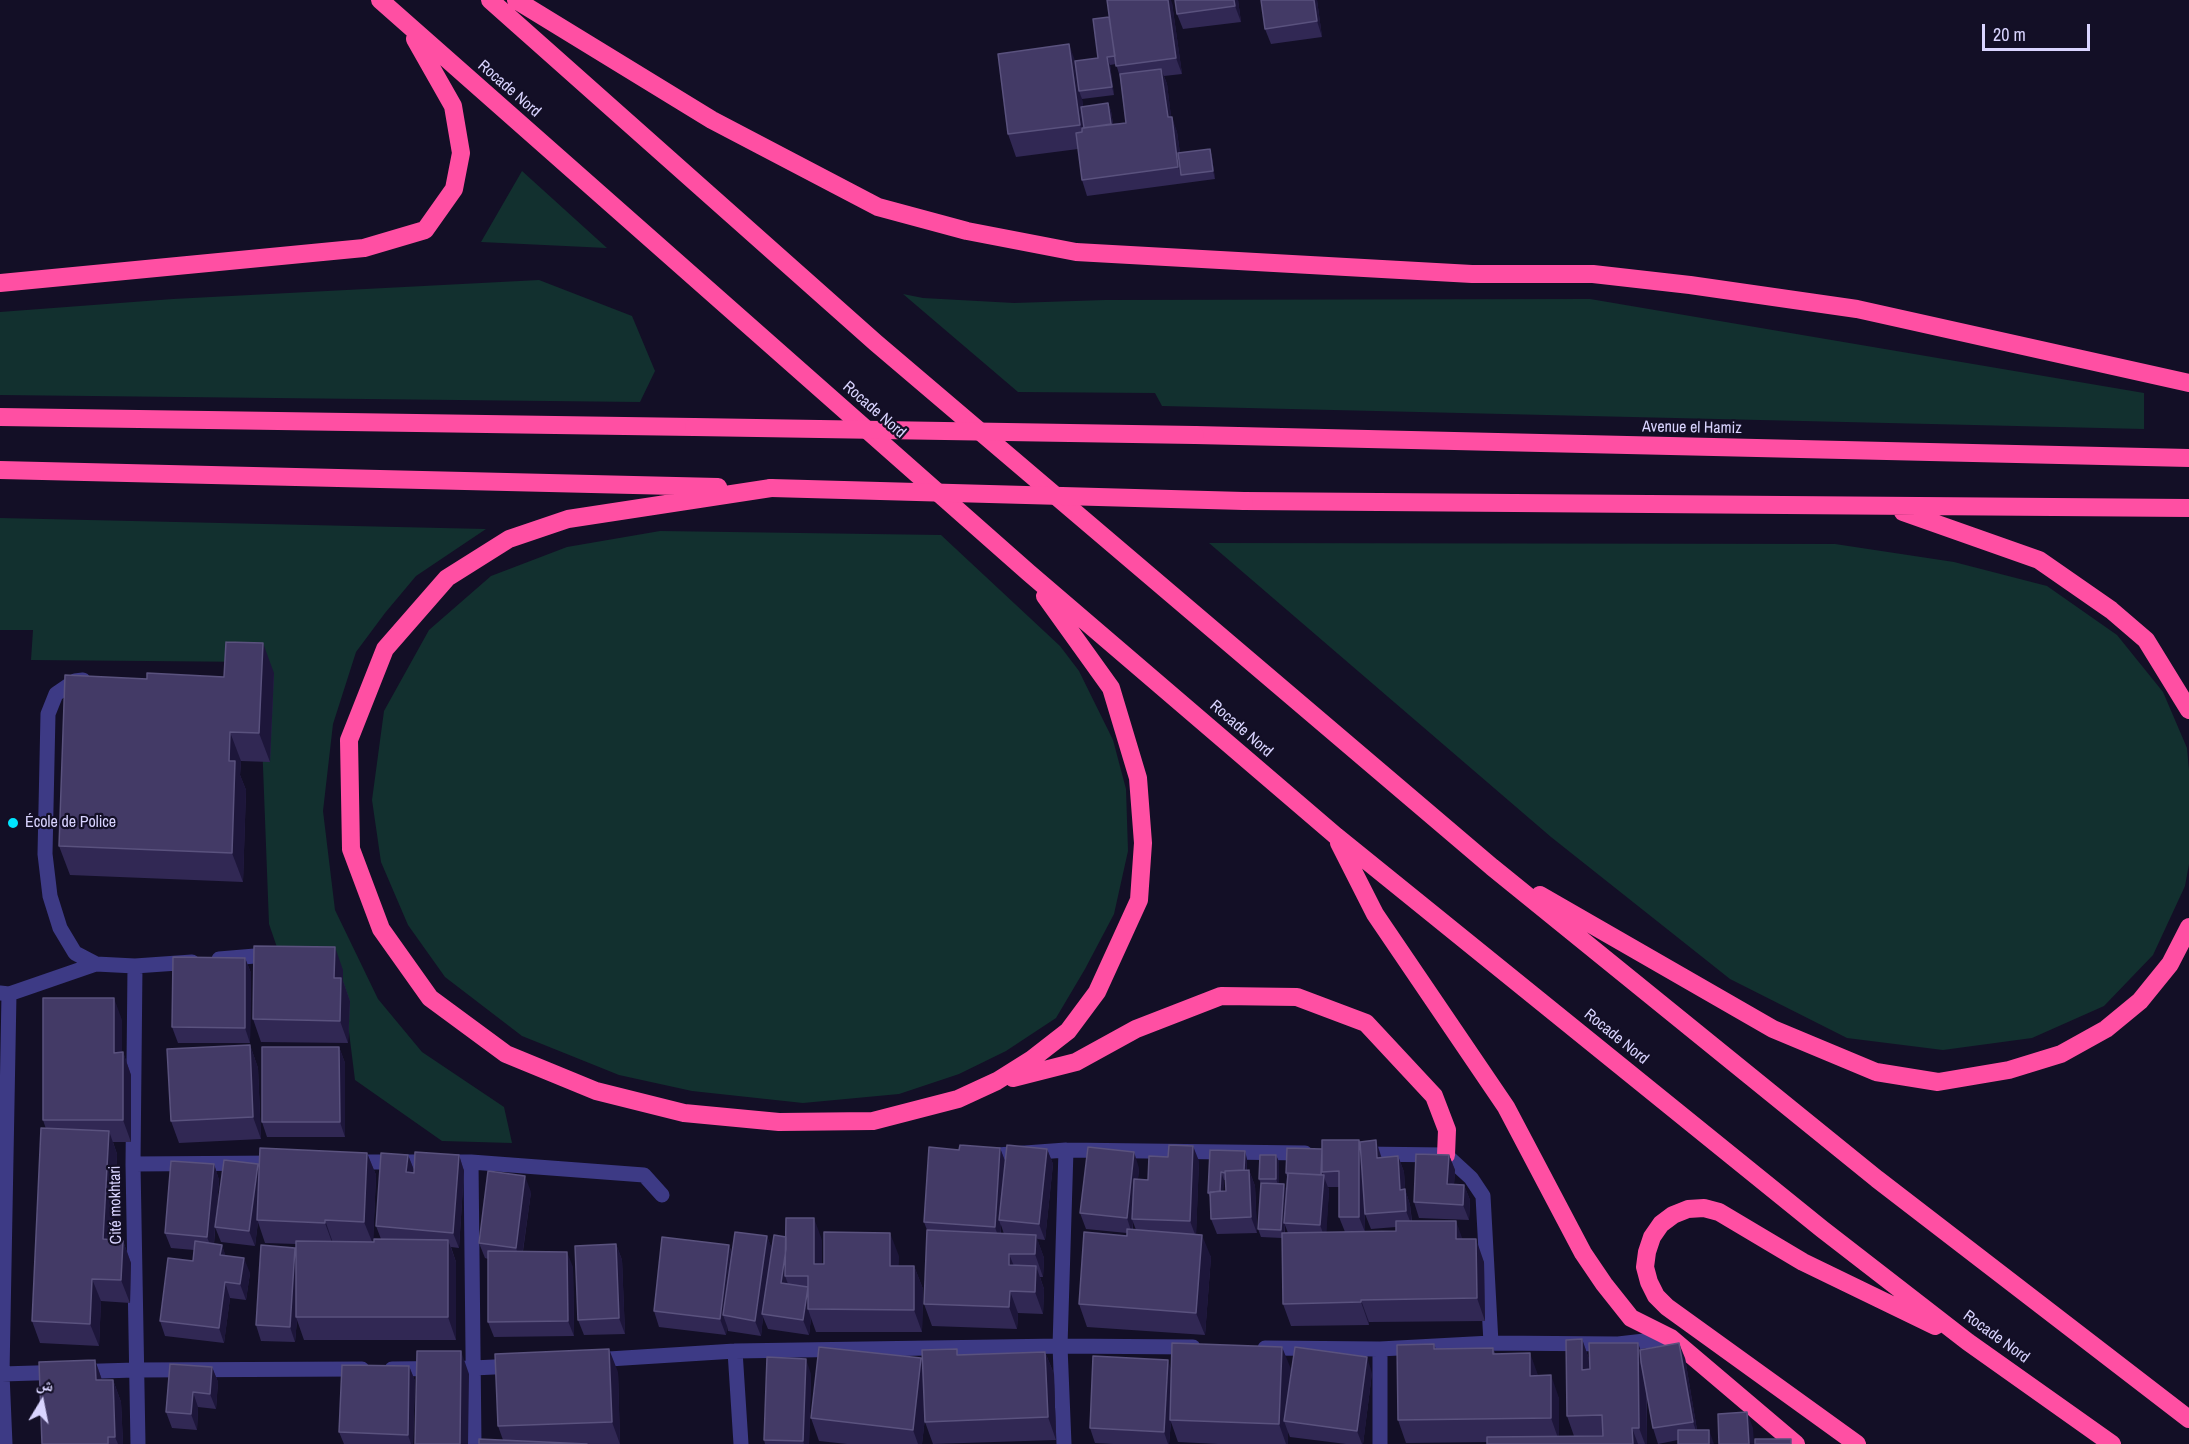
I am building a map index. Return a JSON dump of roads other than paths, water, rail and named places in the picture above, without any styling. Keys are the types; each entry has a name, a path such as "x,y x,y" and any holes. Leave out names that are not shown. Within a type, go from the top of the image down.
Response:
{"highway":[{"name":"Rocade Nord","path":"380,0 1029,573 1336,836 1822,1229 1968,1342 2112,1444"},
{"path":"490,0 876,343 1492,867 1877,1179 2189,1419"},
{"path":"516,0 712,120 878,207 967,231 1076,252 1472,274 1593,274 1690,285 1857,309 2189,383"},
{"path":"0,283 364,248 425,230 454,189 461,153 453,106 408,27"},
{"name":"Avenue el Hamiz","path":"0,417 1195,435 2189,458"},
{"path":"0,470 1244,501 1890,508 2189,508"},
{"path":"771,488 568,519 509,539 447,578 385,649 349,741 351,849 381,929 430,998 506,1053 596,1091 673,1111 779,1122 873,1121 958,1099 997,1081 1032,1059 1068,1031 1097,992 1139,900 1143,843 1138,778 1111,688 1029,573"},
{"path":"1890,508 2039,560 2111,610 2146,640 2189,710"},
{"path":"1336,836 1375,914 1506,1107 1583,1253 1598,1276 1631,1318 1671,1338 1796,1444"},
{"path":"1492,867 1773,1029 1876,1072 1938,1082 2009,1070 2061,1054 2106,1029 2140,1000 2170,964 2189,927"},
{"path":"997,1081 1076,1062 1136,1029 1221,996 1297,997 1366,1023 1374,1031 1434,1096 1447,1130 1446,1155"},
{"path":"1857,1444 1667,1307 1656,1296 1645,1267 1649,1244 1661,1224 1688,1209 1704,1208 1719,1212 1803,1262 1968,1342"}],"street":[{"path":"96,964 75,953 60,928 51,896 45,854 48,714 56,694 65,687 75,681 97,680"},
{"path":"5,1444 2,1412 4,994 96,964 135,966 255,957"},
{"name":"Cité mokhtari","path":"135,966 133,1164 138,1444"},
{"path":"1064,1444 1060,1346 1066,1150"},
{"path":"967,1157 1066,1150 1315,1153"},
{"path":"1351,1154 1446,1155 1471,1178 1483,1196 1491,1343"},
{"path":"331,1162 471,1162 644,1175 662,1195"},
{"path":"471,1162 474,1444"},
{"path":"133,1164 296,1163"},
{"path":"1249,1348 1380,1349 1491,1343 1618,1344 1671,1338"},
{"path":"580,1361 735,1351 1060,1346 1214,1348"},
{"path":"1380,1349 1380,1444"},
{"path":"735,1351 741,1444"},
{"path":"2,1374 135,1370 472,1368 532,1364"}],"place":[{"name":"École de Police","path":"13,823"}]}
